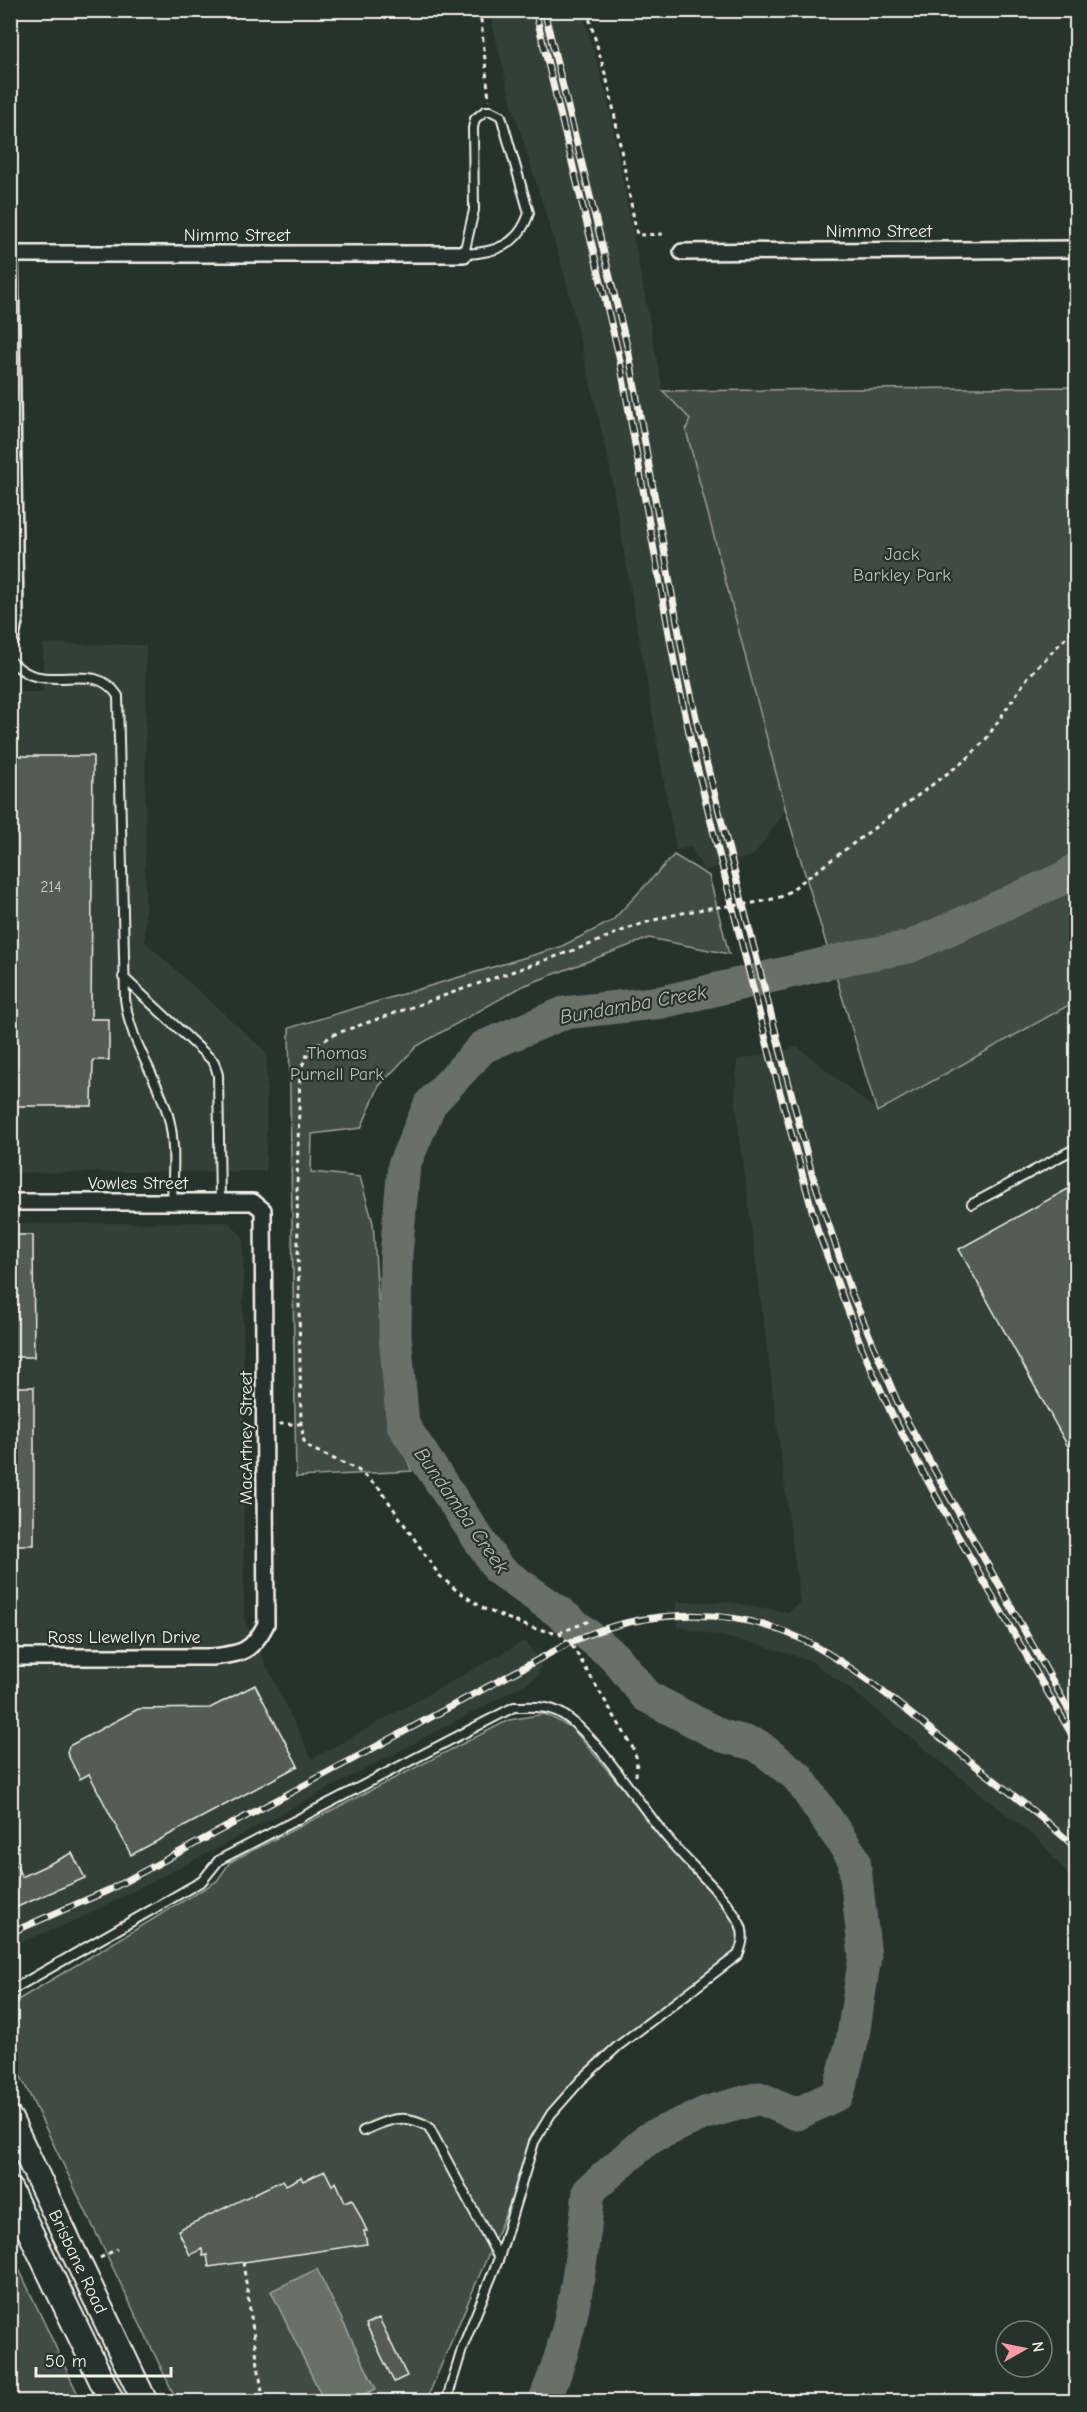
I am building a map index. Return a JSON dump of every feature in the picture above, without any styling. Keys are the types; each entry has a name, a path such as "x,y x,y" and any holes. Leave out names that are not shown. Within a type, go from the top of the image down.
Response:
{"main road":[{"name":"Brisbane Road","path":"10,2120 145,2402"},
{"name":"Brisbane Road","path":"10,2190 112,2402"}],"street":[{"name":"Nimmo Street","path":"682,252 1077,249"},
{"name":"Nimmo Street","path":"10,255 464,254"},
{"path":"10,255 15,617 10,641"},
{"name":"Vowles Street","path":"10,1202 253,1202 263,1210"},
{"name":"MacArtney Street","path":"238,1654 256,1643 266,1624 263,1210"},
{"name":"Ross Llewellyn Drive","path":"10,1657 212,1657 238,1654"}],"lane":[{"path":"490,111 501,116 529,213 524,227 506,245 488,254 464,254 474,210 473,128 479,114 490,111"},
{"path":"10,662 23,672 36,676 100,679 111,685 118,696 123,977 128,1024 168,1116 173,1147 172,1202"},
{"path":"123,977 214,1062 218,1090 220,1202"},
{"path":"972,1204 1077,1148"},
{"path":"10,1991 202,1881 219,1860 514,1707 543,1707 562,1714 585,1733 667,1839 731,1911 741,1926 741,1946 738,1955 618,2046 581,2080 551,2114 534,2142 499,2258 463,2346 446,2402"},
{"path":"363,2131 386,2120 400,2118 417,2120 429,2127 499,2258"}],"path":[{"path":"480,10 490,111"},
{"path":"587,10 610,90 637,235 665,234"},
{"path":"592,1620 559,1633 532,1628 484,1609 439,1575 380,1489 358,1470 310,1448 304,1441 297,1185 300,1070 310,1049 335,1034 594,943 624,928 674,915 753,904 783,896 968,758 986,739 1028,677 1077,627"},
{"path":"266,1424 302,1424"},
{"path":"559,1633 573,1647 632,1746 638,1767 630,1791"},
{"path":"243,2262 262,2392 266,2402"}],"shaded area":[{"path":"489,11 582,11 607,97 663,391 690,419 787,809 754,855 704,871 691,847 676,850 608,459 565,276 513,108"},
{"path":"43,644 146,645 145,942 267,1053 266,1171 11,1173 11,692 43,692"},
{"path":"1076,1001 1076,1885 1040,1841 859,1696 811,1661 756,1644 678,1627 677,1602 729,1602 788,1612 800,1603 735,1100 737,1060 798,1047 877,1111"},
{"path":"228,1222 243,1237 244,1619 312,1759 524,1641 541,1661 538,1676 204,1855 75,1921 11,1946 11,1224"},
{"path":"317,2269 376,2389 350,2401 324,2401 271,2291"}],"green space":[{"name":"Jack Barkley Park","path":"1076,387 1076,1001 877,1112 786,811 686,430 690,419 663,391"},
{"name":"Thomas Purnell Park","path":"674,855 709,876 729,954 649,938 523,986 417,1046 379,1086 361,1128 312,1134 311,1172 360,1177 373,1223 386,1413 412,1471 296,1477 289,1028 560,947 612,921"},
{"path":"544,1714 571,1727 731,1916 739,1935 736,1952 618,2044 548,2114 426,2401 177,2401 11,2056 11,2004 217,1881 230,1862 509,1720"},
{"path":"11,2252 81,2401 11,2401"}],"building":[{"path":"10,756 93,756 91,1019 109,1019 109,1060 93,1060 92,1106 10,1106"},
{"path":"1077,1184 1077,1463 959,1249"},
{"path":"10,1235 33,1235 34,1357 10,1357"},
{"path":"10,1387 34,1387 34,1545 10,1545"},
{"path":"255,1685 298,1766 131,1855 89,1774 80,1779 67,1753 69,1746 138,1709 210,1708"},
{"path":"10,1853 22,1877 72,1853 85,1878 10,1910"},
{"path":"325,2171 332,2185 336,2182 345,2202 352,2199 367,2231 364,2231 367,2244 209,2267 207,2255 203,2256 202,2249 190,2255 178,2230 283,2180 286,2185 301,2177 303,2181"},
{"path":"379,2318 407,2376 394,2382 366,2324"}],"waterway":[{"name":"Bundamba Creek","path":"544,2402 563,2350 575,2298 589,2191 649,2138 705,2113 759,2098 797,2114 838,2094 852,2042 865,1956 854,1859 798,1777 757,1745 722,1736 646,1696 615,1657 559,1612 499,1570 403,1425 395,1335 396,1255 404,1165 430,1104 483,1047 564,1013 662,1002 854,957 909,947 1068,876 1076,869"}],"railway":[{"path":"535,10 619,356 676,672 693,751 772,1063 818,1232 864,1353 892,1415 950,1522 1076,1742"},
{"path":"544,10 629,354 686,672 703,749 812,1174 851,1292 901,1410 1076,1723"},
{"path":"10,1933 109,1890 571,1642 601,1630 663,1617 695,1615 727,1617 758,1623 788,1633 817,1647 851,1668 883,1692 1076,1848"}]}
